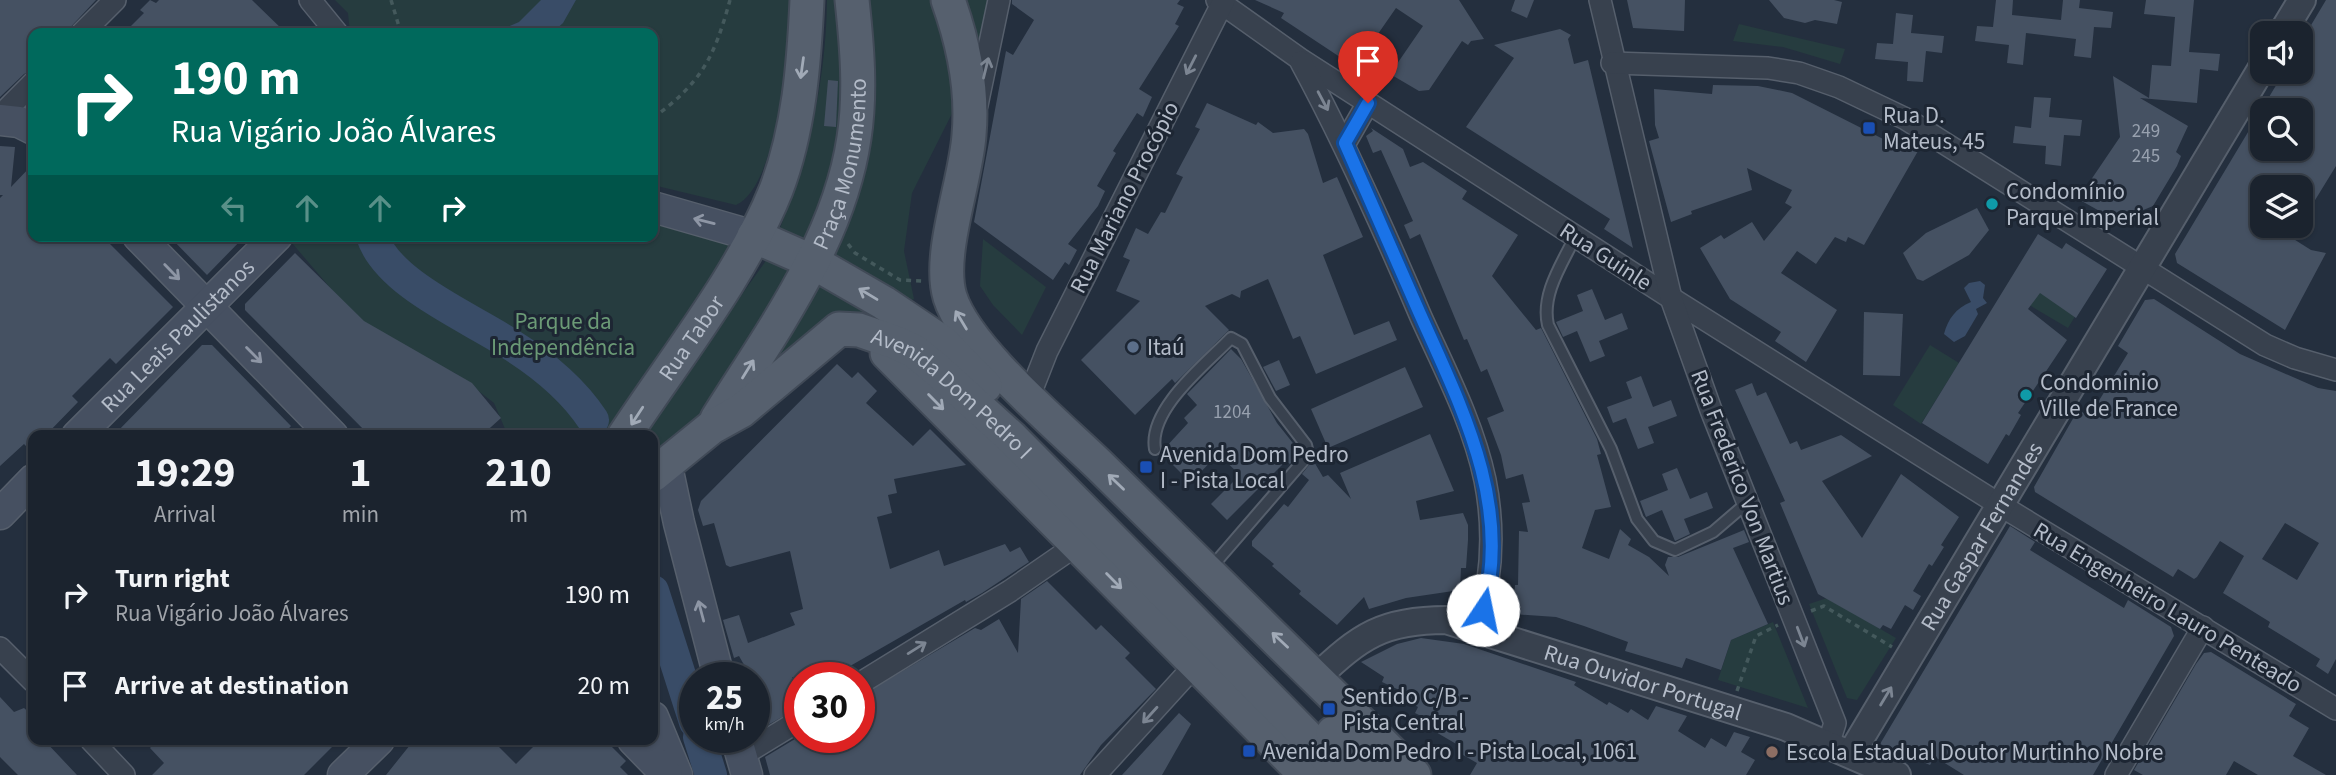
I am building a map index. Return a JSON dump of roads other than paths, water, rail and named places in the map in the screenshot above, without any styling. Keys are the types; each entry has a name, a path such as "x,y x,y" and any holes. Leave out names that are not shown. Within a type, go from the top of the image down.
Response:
{"main road":[{"name":"Praça Monumento","path":"754,236 776,189 794,130 805,46 807,0"},
{"name":"Praça Monumento","path":"658,208 754,236 811,261 841,193 854,139 858,90 852,0"},
{"path":"948,0 961,46 970,135 947,281 960,320 992,376"},
{"path":"0,118 28,126"},
{"name":"Rua Tabor","path":"628,430 754,236"},
{"path":"144,242 327,430"},
{"name":"Rua Leais Paulistanos","path":"83,430 271,242"},
{"name":"Avenida Dom Pedro I","path":"811,261 943,342 992,376 1020,418 1345,775"},
{"path":"712,427 811,261"},
{"path":"715,662 679,523 660,469 712,427 741,411 833,332 839,329 859,330 871,336"},
{"name":"Avenida Dom Pedro I","path":"871,336 914,351 1020,418 1208,572 1414,775"},
{"name":"Avenida Dom Pedro I","path":"871,336 1306,775"},
{"name":"Avenida Dom Pedro I","path":"1020,418 1376,775"},
{"path":"1004,470 1020,418"},
{"path":"0,514 28,485"},
{"path":"658,729 677,775"},
{"path":"343,775 374,745"},
{"path":"638,745 667,775"}],"street":[{"path":"87,28 116,0"},
{"path":"310,0 333,28"},
{"path":"970,135 999,0"},
{"name":"Rua Frederico Von Martius","path":"1600,0 1612,63 1671,298 1838,740"},
{"path":"2289,21 2302,0"},
{"name":"Rua Guinle","path":"1221,2 1300,59 1368,103 2000,505"},
{"name":"Rua Mariano Procópio","path":"1020,418 1047,351 1221,2"},
{"path":"1300,59 1345,143 1478,452 1490,522 1492,560 1488,592 1478,627"},
{"path":"1612,63 1768,68 1799,73 1839,87 1906,119 2265,345 2295,358 2336,370"},
{"name":"Rua Gaspar Fernandes","path":"1838,740 1867,727 2252,84"},
{"path":"0,118 28,88"},
{"path":"1345,143 1368,103"},
{"path":"1627,270 1644,262 1659,248"},
{"path":"992,376 1047,351"},
{"name":"Rua Engenheiro Lauro Penteado","path":"2000,505 2336,709"},
{"path":"875,674 1010,591 1077,544"},
{"name":"Rua Ouvidor Portugal","path":"1315,678 1364,637 1385,626 1418,620 1446,620 1478,627 1786,727 1838,740 1898,775"},
{"path":"2116,775 2203,627"},
{"path":"0,648 28,676"},
{"path":"1095,775 1196,664"},
{"path":"742,756 784,730"},
{"path":"96,745 124,775"}],"lane":[{"path":"1576,237 1549,291 1545,312 1548,325 1611,449 1637,519 1654,541 1675,551 1713,532 1748,502"},
{"path":"1155,449 1153,438 1161,416 1174,397 1231,338 1242,344 1270,398 1306,445 1308,453 1304,460 1208,572"}],"water":[{"path":"541,0 576,0 558,28 505,28 519,22"},
{"path":"1980,281 1985,285 1983,298 1987,303 1976,309 1978,314 1965,336 1954,342 1944,334 1948,324 1957,311 1971,302 1964,288 1969,283"}],"waterway":[{"path":"375,242 395,269 412,284 534,360 566,387 593,420"},
{"path":"658,607 679,672"},
{"path":"704,753 711,775"}],"place":[{"name":"Rua D. Mateus, 45","path":"1869,128"},
{"name":"Condomínio Parque Imperial","path":"1992,204"},
{"name":"Itaú","path":"1133,347"},
{"name":"Condominio Ville de France","path":"2026,395"},
{"name":"Avenida Dom Pedro I - Pista Local","path":"1146,467"},
{"name":"Sentido C/B - Pista Central","path":"1329,709"},
{"name":"Avenida Dom Pedro I - Pista Local, 1061","path":"1249,751"},
{"name":"Escola Estadual Doutor Murtinho Nobre","path":"1772,752"}],"park label":[{"name":"Parque da Independência","path":"563,334"}]}
